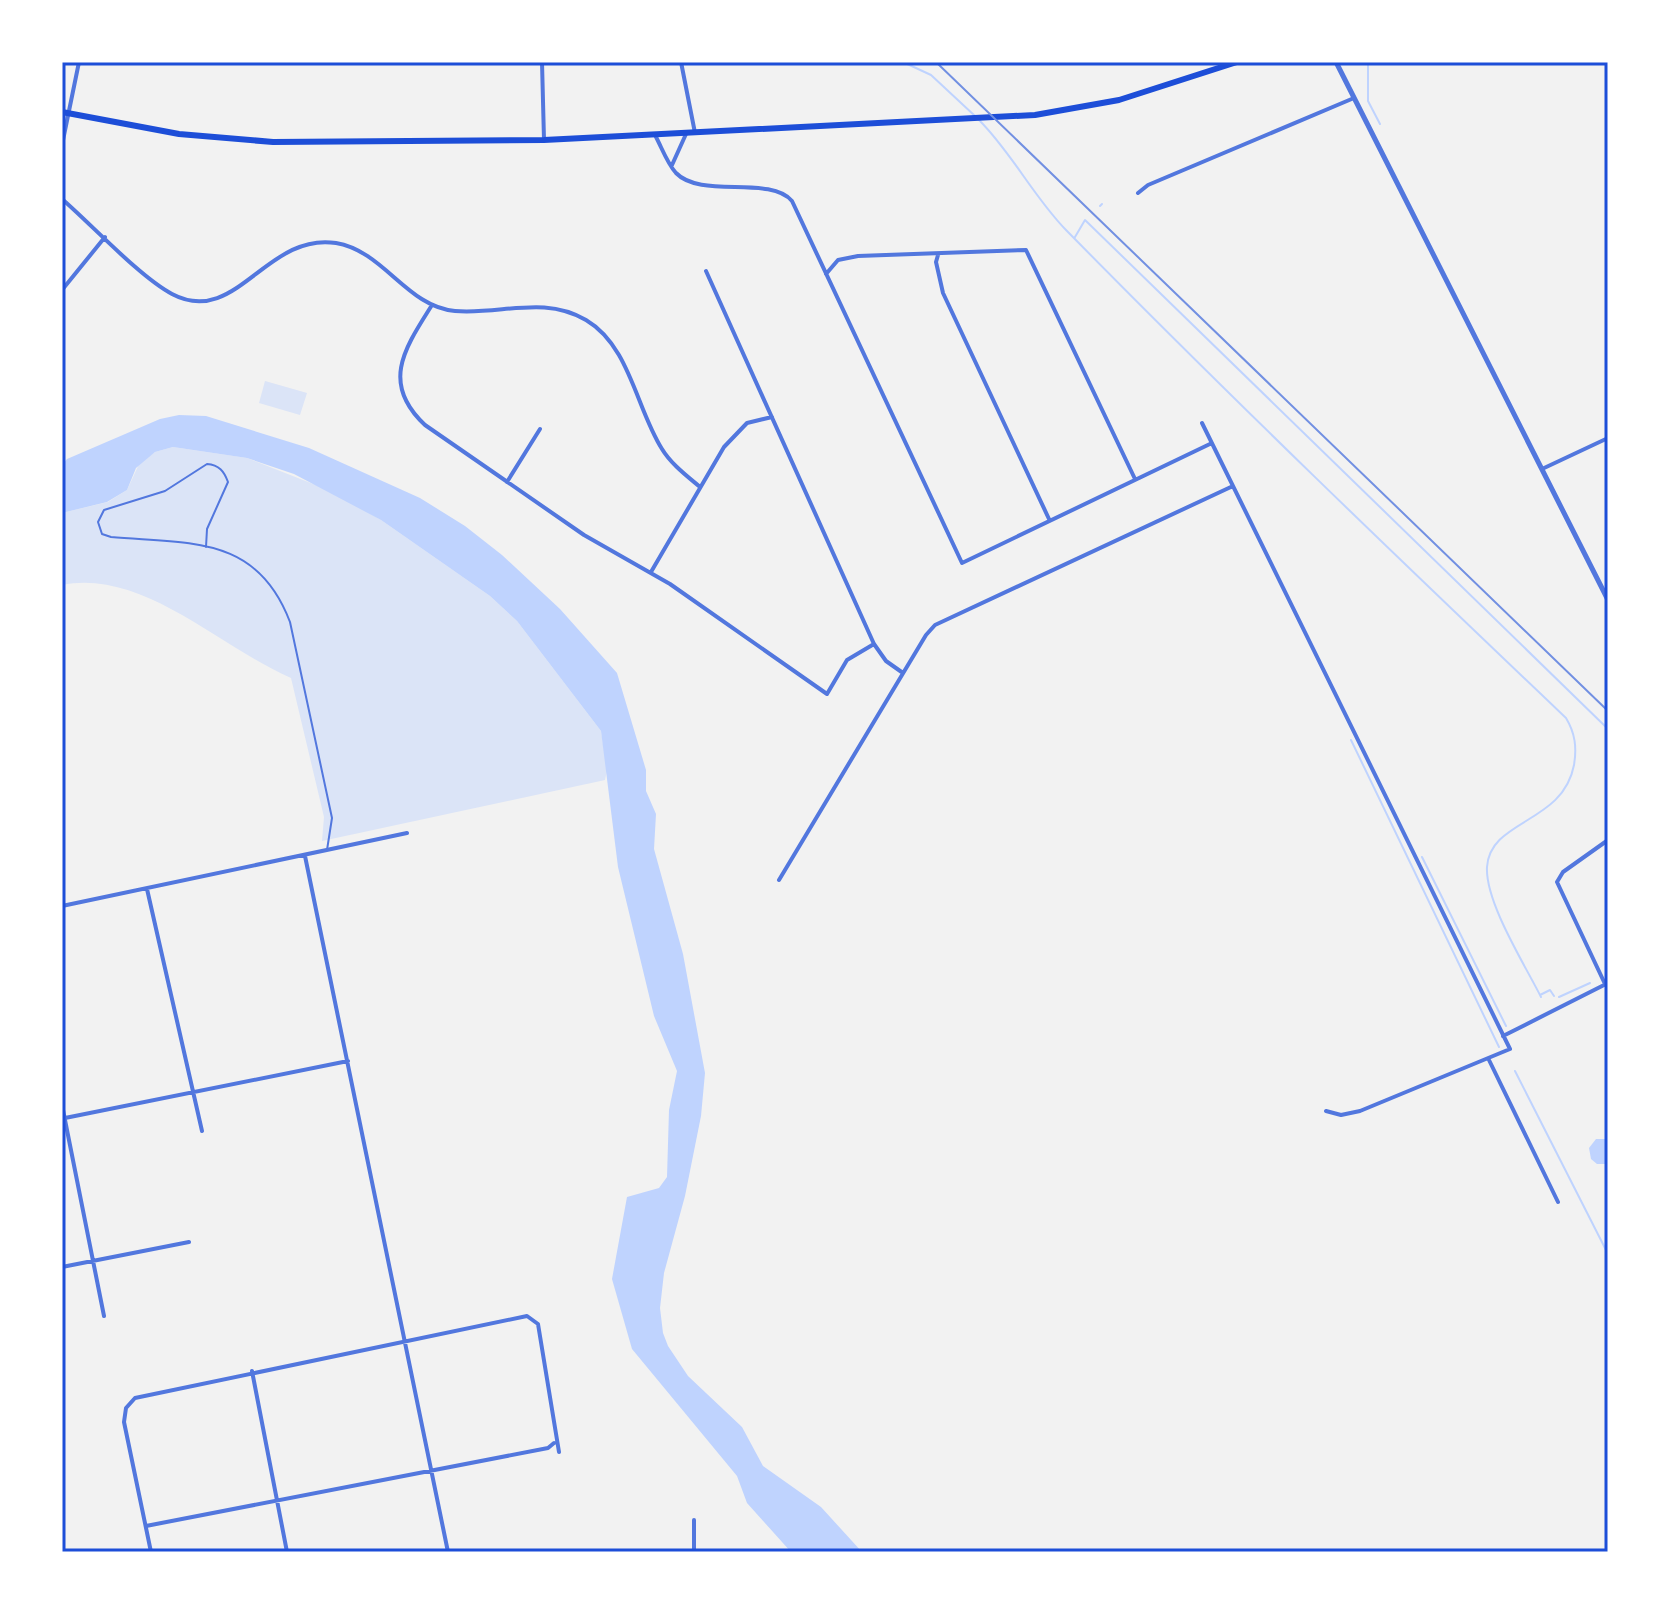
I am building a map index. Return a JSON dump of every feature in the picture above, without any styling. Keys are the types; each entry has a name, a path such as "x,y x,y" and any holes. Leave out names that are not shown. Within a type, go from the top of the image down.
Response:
{"main road":[{"path":"65,113 179,134 273,142 544,140 686,134 939,122 1059,112 1156,90 1237,62"}],"street":[{"path":"62,145 65,113 79,62"},
{"path":"542,62 544,140"},
{"path":"681,62 695,133"},
{"path":"1336,62 1608,600"},
{"path":"1138,193 1148,185 1354,98"},
{"path":"672,165 686,134"},
{"path":"655,135 678,175 690,180 785,194 962,563 1212,443"},
{"path":"62,199 166,290 189,300 221,297 279,255 299,245 326,242 364,253 432,305 456,311 553,306 596,326 625,369 663,451 700,487"},
{"path":"62,290 105,237"},
{"path":"826,274 838,260 846,258 1026,250 1135,479"},
{"path":"938,254 936,262 943,293 1049,519"},
{"path":"706,271 874,644 886,661 903,673"},
{"path":"432,305 404,353 400,372 403,395 425,425 584,535 651,572 827,694 847,660 874,644"},
{"path":"651,572 724,447 747,423 772,417"},
{"path":"1202,423 1510,1049 1360,1111 1341,1115 1326,1111"},
{"path":"507,482 540,429"},
{"path":"1542,469 1608,438"},
{"path":"779,880 926,635 942,621 1233,486"},
{"path":"62,906 407,833"},
{"path":"1503,1036 1607,983 1558,888 1558,879 1608,840"},
{"path":"305,856 448,1552"},
{"path":"147,889 190,1092 202,1131"},
{"path":"1489,1059 1558,1202"},
{"path":"65,1118 348,1061"},
{"path":"62,1105 104,1316"},
{"path":"62,1267 189,1242"},
{"path":"146,1526 277,1502 431,1468 548,1448 554,1443 557,1429 538,1324 532,1318 523,1316 135,1398 126,1408 124,1422 151,1552"},
{"path":"252,1371 287,1552"},
{"path":"554,1443 559,1452"},
{"path":"694,1520 694,1552"}],"lane":[{"path":"206,547 207,529 228,482 224,472 213,465 207,464 165,491 104,510 98,522 102,534 111,537 228,551 246,559 260,571 285,611 332,818 327,851"}],"shaded area":[{"path":"265,381 307,393 300,415 259,403"},
{"path":"173,447 247,458 331,491 381,520 490,596 517,621 601,731 607,770 605,780 322,841 324,817 291,678 151,599 122,588 92,583 62,585 62,513 108,502 127,490 140,462 155,452"}],"water":[{"path":"179,415 206,416 309,448 420,498 465,526 502,555 560,609 617,673 646,770 646,791 656,814 654,849 683,954 705,1073 701,1116 685,1196 664,1273 660,1308 663,1333 688,1376 742,1427 763,1466 821,1507 862,1552 791,1552 747,1503 737,1476 632,1349 612,1279 627,1197 659,1188 667,1177 669,1110 677,1071 654,1016 618,867 601,731 517,621 490,596 381,520 294,474 247,458 173,447 155,452 136,468 127,490 107,502 62,513 62,465 67,459 160,419"},
{"path":"1596,1139 1608,1139 1608,1164 1597,1164 1591,1159 1589,1148"}],"waterway":[{"path":"903,62 931,75 975,116"},
{"path":"1368,62 1368,101 1380,124"},
{"path":"979,120 1066,230 1251,415 1566,718 1573,735 1575,752 1567,784 1542,811 1500,839 1491,851 1487,867 1492,898 1499,915 1541,997"},
{"path":"1075,237 1085,220 1608,729"},
{"path":"1351,740 1499,1047"},
{"path":"1422,857 1506,1026"},
{"path":"1559,997 1590,983"},
{"path":"1540,995 1550,990 1554,996"},
{"path":"1515,1071 1608,1254"}],"railway":[{"path":"936,62 1608,711"}]}
